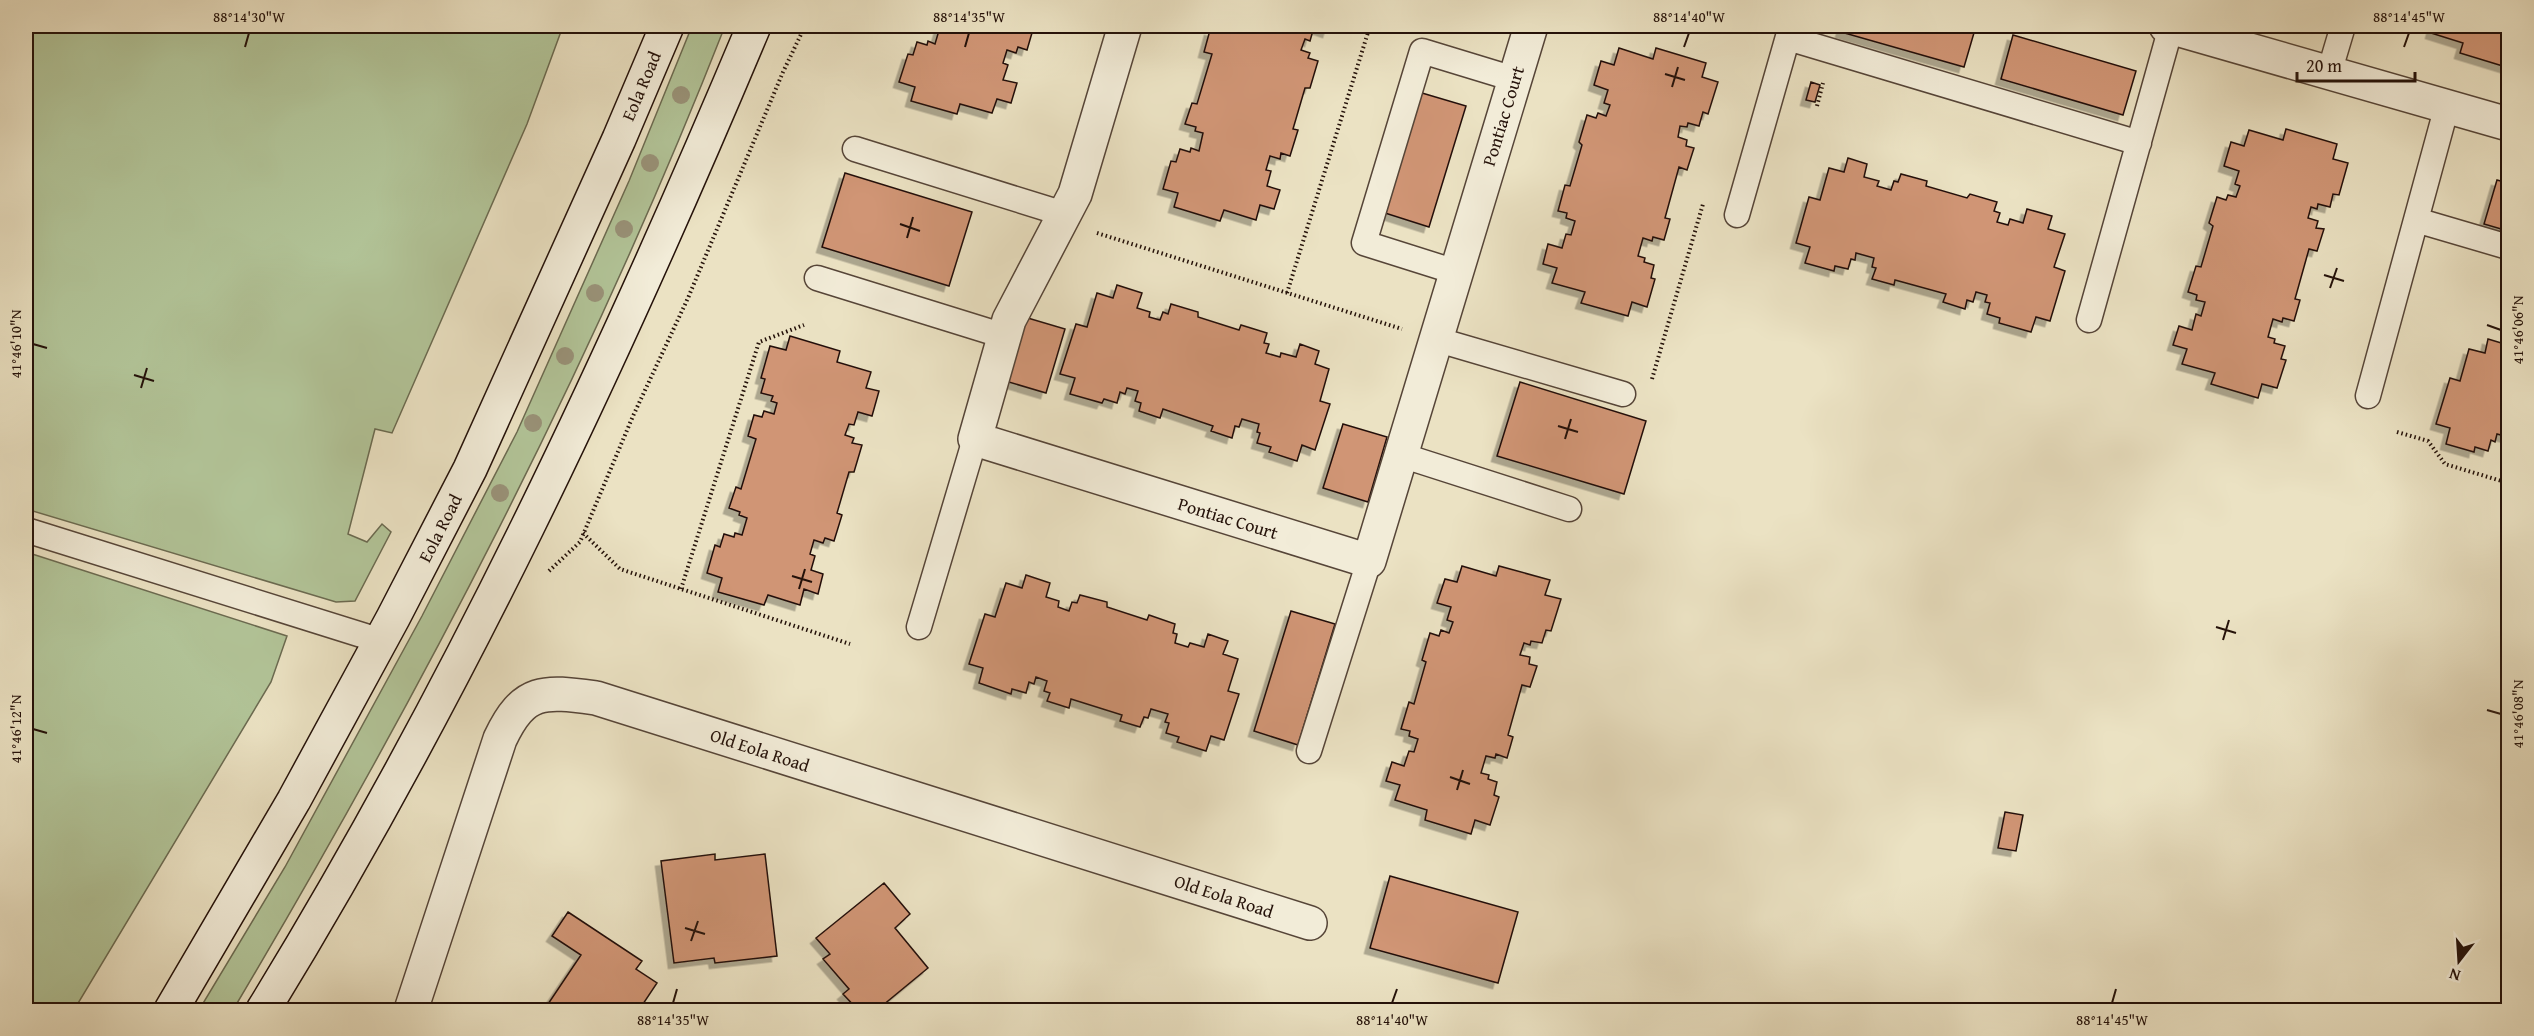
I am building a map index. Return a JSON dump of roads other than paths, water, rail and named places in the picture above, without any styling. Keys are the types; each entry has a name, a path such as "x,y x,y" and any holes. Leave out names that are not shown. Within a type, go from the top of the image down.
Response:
{"street":[{"name":"Eola Road","path":"171,1011 294,800 381,641 475,459 601,181 667,26"},
{"path":"263,1011 303,945 433,712 574,434 687,184 754,26"},
{"path":"975,439 1009,320 1075,222 1075,194 1125,26"},
{"name":"Pontiac Court","path":"975,439 1369,561 1401,455 1424,336 1456,272 1531,26"},
{"path":"2168,26 2208,31 2330,73 2508,123"},
{"name":"Old Eola Road","path":"411,1011 500,739 511,716 528,700 547,693 596,698 1310,923"}],"lane":[{"path":"2089,320 2139,143 2168,26"},
{"path":"2330,73 2343,26"},
{"path":"1737,215 1789,32 2139,143"},
{"path":"1456,272 1364,243 1422,51 1514,79"},
{"path":"2368,396 2447,106"},
{"path":"855,149 1075,222"},
{"path":"2416,220 2508,247"},
{"path":"817,278 1004,336"},
{"path":"1424,336 1623,394"},
{"path":"919,627 975,439"},
{"path":"1401,455 1569,509"},
{"path":"26,530 381,641"},
{"path":"1309,751 1369,561"}]}
